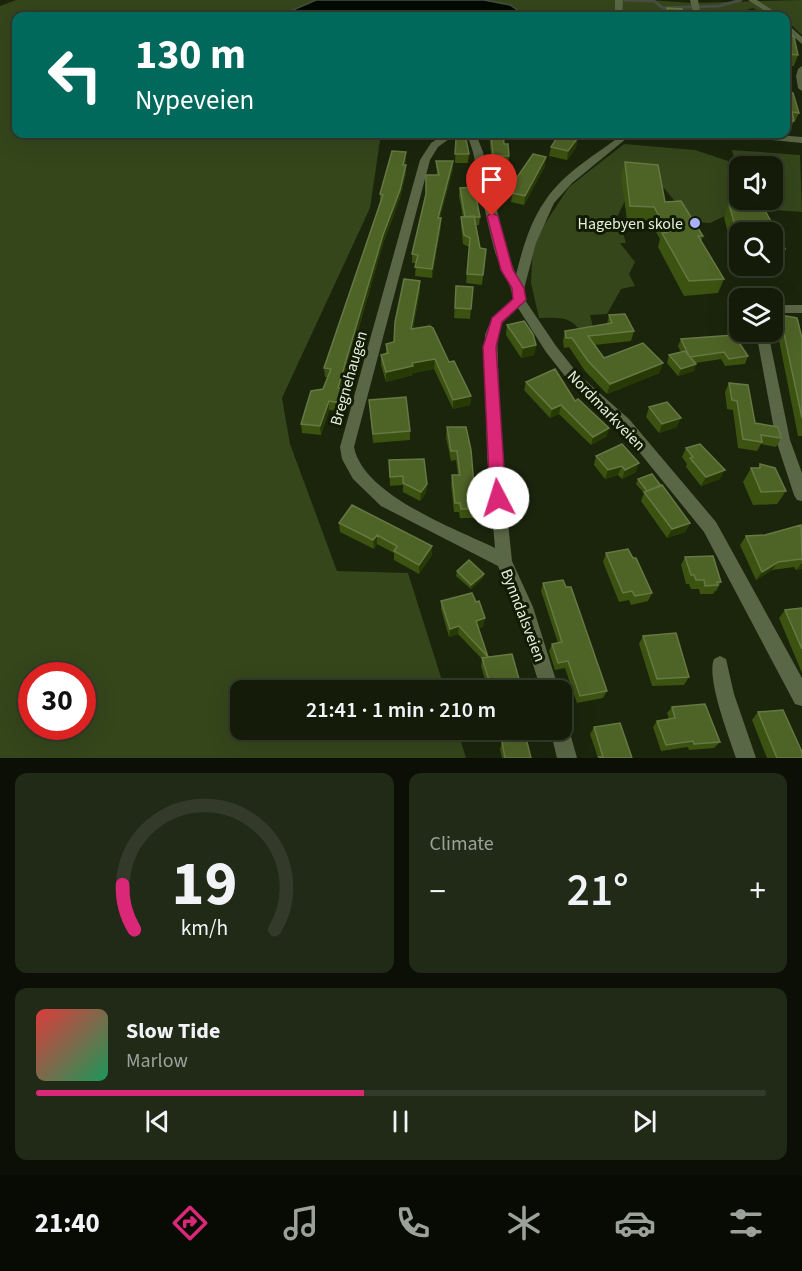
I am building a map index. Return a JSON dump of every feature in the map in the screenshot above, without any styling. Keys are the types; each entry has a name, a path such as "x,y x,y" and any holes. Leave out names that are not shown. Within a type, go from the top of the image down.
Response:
{"street":[{"path":"753,0 771,12"},
{"path":"790,29 802,42"},
{"path":"802,69 800,76 802,88"},
{"name":"Bregnehaugen","path":"445,138 434,145 425,160 347,447 349,459 357,475 386,501 504,561"},
{"name":"Nordmarkveien","path":"472,138 478,152 507,270 551,349 573,377 624,423 710,527 802,697"},
{"path":"519,294 536,227 549,202 568,181 623,138"},
{"path":"782,138 802,140"},
{"name":"Bynndalsveien","path":"519,294 496,321 490,347 494,455 504,561 524,607 547,680"},
{"path":"783,309 802,309"},
{"path":"764,342 783,440 802,495"},
{"path":"720,664 725,694 746,758"},
{"path":"563,740 567,758"}],"green space":[{"path":"16,0 316,0 288,12 12,12 12,138 380,138 370,208 282,398 290,444 337,571 408,573 442,680 230,680 230,740 460,740 466,758 0,758 0,6"},
{"path":"484,0 650,0 692,3 802,0 802,35 790,24 790,12 760,12 753,8 739,12 519,12 510,5"},
{"path":"624,144 695,150 728,161 729,210 738,210 710,223 692,222 664,188 641,182 631,189 611,229 622,230 626,243 620,243 635,262 629,274 635,286 621,289 607,314 590,315 597,343 590,345 575,324 570,321 558,318 539,318 531,283 533,242 569,187"},
{"path":"732,150 800,155 802,212 776,210 783,210 783,156 734,156"}],"shaded area":[{"path":"316,0 484,0 510,5 520,12 288,12"}],"building":[{"path":"667,8 682,9 682,12 668,12"},
{"path":"790,34 794,37 798,55 790,54"},
{"path":"790,93 793,93 799,113 792,112 794,121 790,121"},
{"path":"491,138 503,138 504,144 508,144 509,156 493,156"},
{"path":"557,138 577,139 568,151 551,147"},
{"path":"456,139 466,139 469,154 455,154"},
{"path":"392,151 406,152 403,165 406,165 338,388 349,390 345,404 329,401 320,426 301,424 311,391 323,389 331,369 324,368 383,195 380,194"},
{"path":"533,154 546,157 525,196 512,193 515,187 511,186"},
{"path":"436,161 453,161 438,218 441,218 432,269 415,267 418,255 412,254 426,194 426,175 439,175"},
{"path":"625,162 658,165 665,202 681,201 703,236 698,236 724,279 689,281 662,233 668,232 654,207 630,206"},
{"path":"474,187 480,217 465,217 460,188"},
{"path":"731,210 765,210 771,222 734,222"},
{"path":"474,216 480,248 486,249 483,275 467,274 470,238 464,235 461,217"},
{"path":"404,279 420,281 411,329 430,326 433,328 449,362 454,361 471,396 453,400 435,359 412,363 413,366 386,372 381,355 388,353 386,344 394,342 395,322"},
{"path":"456,286 473,287 471,309 455,308"},
{"path":"625,314 634,331 588,336 604,358 643,343 663,363 610,384 588,361 572,338 566,338 565,331 612,323 609,315"},
{"path":"783,316 797,318 802,338 802,418 783,329"},
{"path":"524,321 533,334 536,345 523,348 507,325"},
{"path":"729,335 729,342 739,342 748,356 729,359 724,352 690,357 696,364 681,369 669,355 685,351 689,356 681,339"},
{"path":"555,369 575,401 578,399 609,428 593,437 561,405 552,409 526,382"},
{"path":"729,383 748,385 755,423 778,427 781,438 761,435 762,442 743,439 737,401 732,400"},
{"path":"406,397 410,431 373,434 369,400"},
{"path":"667,402 681,418 662,424 649,407"},
{"path":"447,427 466,427 471,450 476,509 461,509 460,503 455,503 452,475 460,475 457,451 451,451"},
{"path":"622,444 639,463 625,470 622,466 608,470 596,456"},
{"path":"700,444 725,470 706,477 690,458 693,457 686,448"},
{"path":"424,459 427,484 421,492 403,483 403,476 390,477 389,460"},
{"path":"760,464 775,468 786,491 761,492 751,468 760,468"},
{"path":"652,474 661,486 647,491 638,479"},
{"path":"662,485 690,523 672,529 644,492"},
{"path":"352,505 432,546 419,565 394,551 397,546 377,535 373,540 339,523"},
{"path":"801,525 802,560 778,562 762,572 746,536 765,535"},
{"path":"628,549 633,558 636,558 652,593 635,596 632,591 623,593 606,553"},
{"path":"713,556 721,582 717,582 718,585 705,586 704,580 696,580 694,575 691,575 685,557"},
{"path":"469,560 484,574 471,585 457,571"},
{"path":"563,580 566,587 571,587 607,691 580,696 568,661 558,663 552,644 562,642 543,583"},
{"path":"472,593 476,602 479,601 485,618 476,621 488,657 459,626 450,629 441,601"},
{"path":"802,608 802,649 785,610"},
{"path":"676,633 689,677 657,679 643,636"},
{"path":"512,654 519,680 489,680 482,658"},
{"path":"705,704 720,742 694,744 693,741 666,745 657,721 675,718 672,707"},
{"path":"783,710 802,752 802,758 777,758 758,712"},
{"path":"620,723 632,758 600,758 603,757 594,727"},
{"path":"526,740 531,758 505,758 502,742"}],"waterway":[{"path":"625,0 654,1 663,8 719,6 741,0"}],"place":[{"name":"Hagebyen skole","path":"695,223"}],"route":[{"path":"492,216 507,270 518,288 519,300 502,313 491,335 494,455 498,498"}]}
